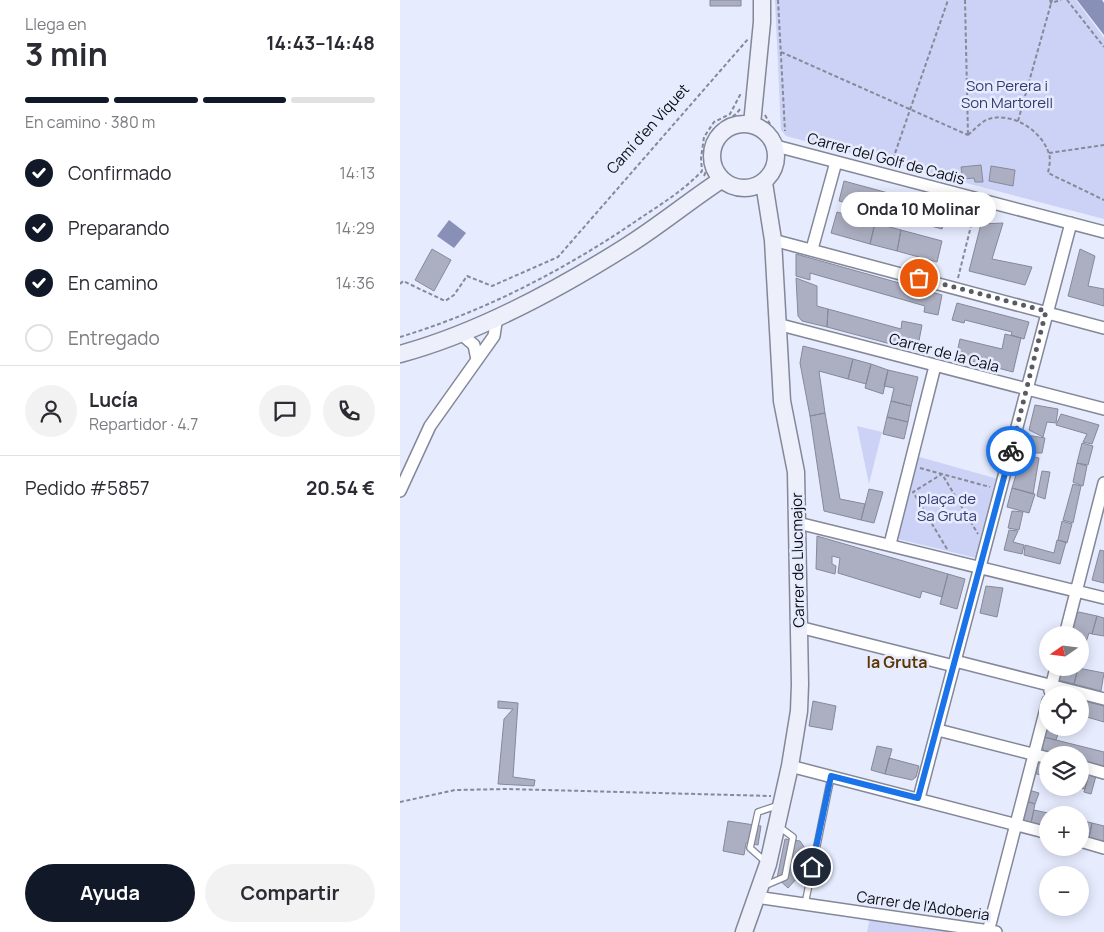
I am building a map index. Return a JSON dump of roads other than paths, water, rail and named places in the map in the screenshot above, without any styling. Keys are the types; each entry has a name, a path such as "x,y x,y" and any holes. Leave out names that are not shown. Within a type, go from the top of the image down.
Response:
{"street":[{"path":"752,124 748,93 762,22 762,0"},
{"path":"743,123 752,124 764,131 776,146 774,166 764,183 745,189 734,187 720,180 713,159 714,147 727,129 743,123"},
{"name":"Carrer del Golf de Cadis","path":"776,146 1104,232"},
{"path":"812,249 836,162"},
{"path":"400,354 460,333 499,310 550,291 628,246 720,180"},
{"name":"Carrer de Llucmajor","path":"744,932 768,864 790,766 799,711 796,472 782,401 773,240 764,183"},
{"path":"918,798 958,663 1046,311 1071,223"},
{"path":"773,240 1046,311 1104,328"},
{"path":"400,491 430,426 494,336 499,310"},
{"name":"Carrer de la Cala","path":"777,324 1104,409"},
{"path":"460,333 474,345 477,360"},
{"path":"890,544 936,366"},
{"path":"1067,626 1104,483"},
{"path":"798,523 890,544 1104,598"},
{"path":"799,627 958,663 1039,687"},
{"path":"1089,696 1104,699"},
{"path":"938,730 1039,755"},
{"path":"990,932 1039,735"},
{"path":"790,766 1039,830"},
{"path":"1089,769 1104,773"},
{"path":"1089,844 1104,848"},
{"name":"Carrer de l'Adoberia","path":"758,892 805,904 990,932"}],"lane":[{"path":"805,904 831,776"},
{"path":"768,864 750,848 758,812 782,801"},
{"path":"758,892 785,877 793,837 777,826"}],"place":[{"name":"Onda 10 Molinar","path":"919,278"}],"district":[{"name":"la Gruta","path":"897,662"}],"park label":[{"name":"Son Perera i Son Martorell","path":"1007,94"},
{"name":"plaça de Sa Gruta","path":"947,508"}]}
